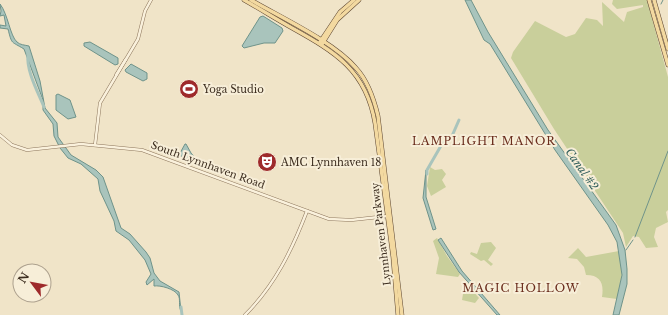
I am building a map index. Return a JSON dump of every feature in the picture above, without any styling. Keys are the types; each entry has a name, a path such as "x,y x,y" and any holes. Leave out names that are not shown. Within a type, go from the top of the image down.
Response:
{"main road":[{"name":"Lynnhaven Parkway","path":"244,0 321,43 347,64 359,79 370,100 375,123 388,216 398,315"},
{"name":"Lynnhaven Parkway","path":"251,0 344,57 357,69 370,92 377,110 396,250 402,315"},
{"path":"321,43 340,12 354,0"},
{"path":"321,43 337,20 359,0"},
{"path":"649,0 668,65"},
{"path":"654,0 668,49"}],"street":[{"path":"95,145 99,106 139,35 145,11 151,0"},
{"name":"South Lynnhaven Road","path":"0,135 9,143 23,149 37,150 65,146 95,145 137,149 153,153 307,211 338,220 388,216"},
{"path":"245,315 264,294 279,273 293,246 307,211"}],"green space":[{"path":"613,0 647,0 668,77 668,210 666,212 668,222 656,228 654,237 658,247 646,248 639,237 633,236 626,247 623,233 554,129 511,58 513,52 535,21 566,37 575,34 586,18 597,20 603,26 602,2 624,22 627,12 643,7 643,5 617,9 612,4"},
{"path":"430,167 435,170 442,169 446,174 442,180 446,187 431,196 427,186"},
{"path":"437,238 447,256 460,274 458,277 436,274 439,258 433,241"},
{"path":"491,242 496,248 488,260 493,264 491,266 484,260 481,261 470,254 471,252 477,254 481,243"},
{"path":"578,248 586,257 619,251 622,274 617,299 602,297 602,284 600,281 591,275 586,275 584,267 577,259 568,258"},
{"path":"465,282 479,298 475,303 462,300"}],"water":[{"path":"465,0 471,0 488,32 548,130 616,225 625,250 627,269 627,284 619,315 613,315 622,275 617,242 608,225 555,150 490,44 484,40"},
{"path":"0,4 17,42 29,46 40,81 45,108 57,123 58,137 71,155 96,170 103,177 121,228 130,234 146,252 150,258 154,273 160,281 179,292 181,311 179,297 174,291 160,286 154,286 154,279 147,285 146,282 151,274 145,260 129,240 116,231 114,221 100,191 98,179 81,164 68,158 60,148 54,136 53,124 43,110 43,100 24,49 13,42 10,38 8,29 0,28 0,25 6,26 4,15 0,16"},
{"path":"263,16 282,28 283,31 275,43 264,43 244,48 242,46 260,17"},
{"path":"90,42 118,58 118,64 115,65 84,46 84,43"},
{"path":"131,64 147,73 147,79 143,81 126,72 125,70"},
{"path":"58,94 70,100 76,117 68,119 56,110 56,95"},
{"path":"185,144 191,153 203,167 179,155"},
{"path":"426,170 426,197 436,229 433,230 423,198"},
{"path":"441,238 462,271 500,315 497,315 459,272 438,240"}],"waterway":[{"path":"661,4 663,0"},
{"path":"28,54 31,74 44,107"},
{"path":"427,174 427,170 442,144 452,136 459,120"},
{"path":"635,237 668,151"},
{"path":"626,250 633,240"},
{"path":"181,307 182,315"}],"place":[{"name":"Yoga Studio","path":"189,89"},
{"name":"AMC Lynnhaven 18","path":"267,162"}],"district":[{"name":"LAMPLIGHT MANOR","path":"484,141"},
{"name":"MAGIC HOLLOW","path":"521,288"}],"water label":[{"name":"Canal #2","path":"582,169"}]}
